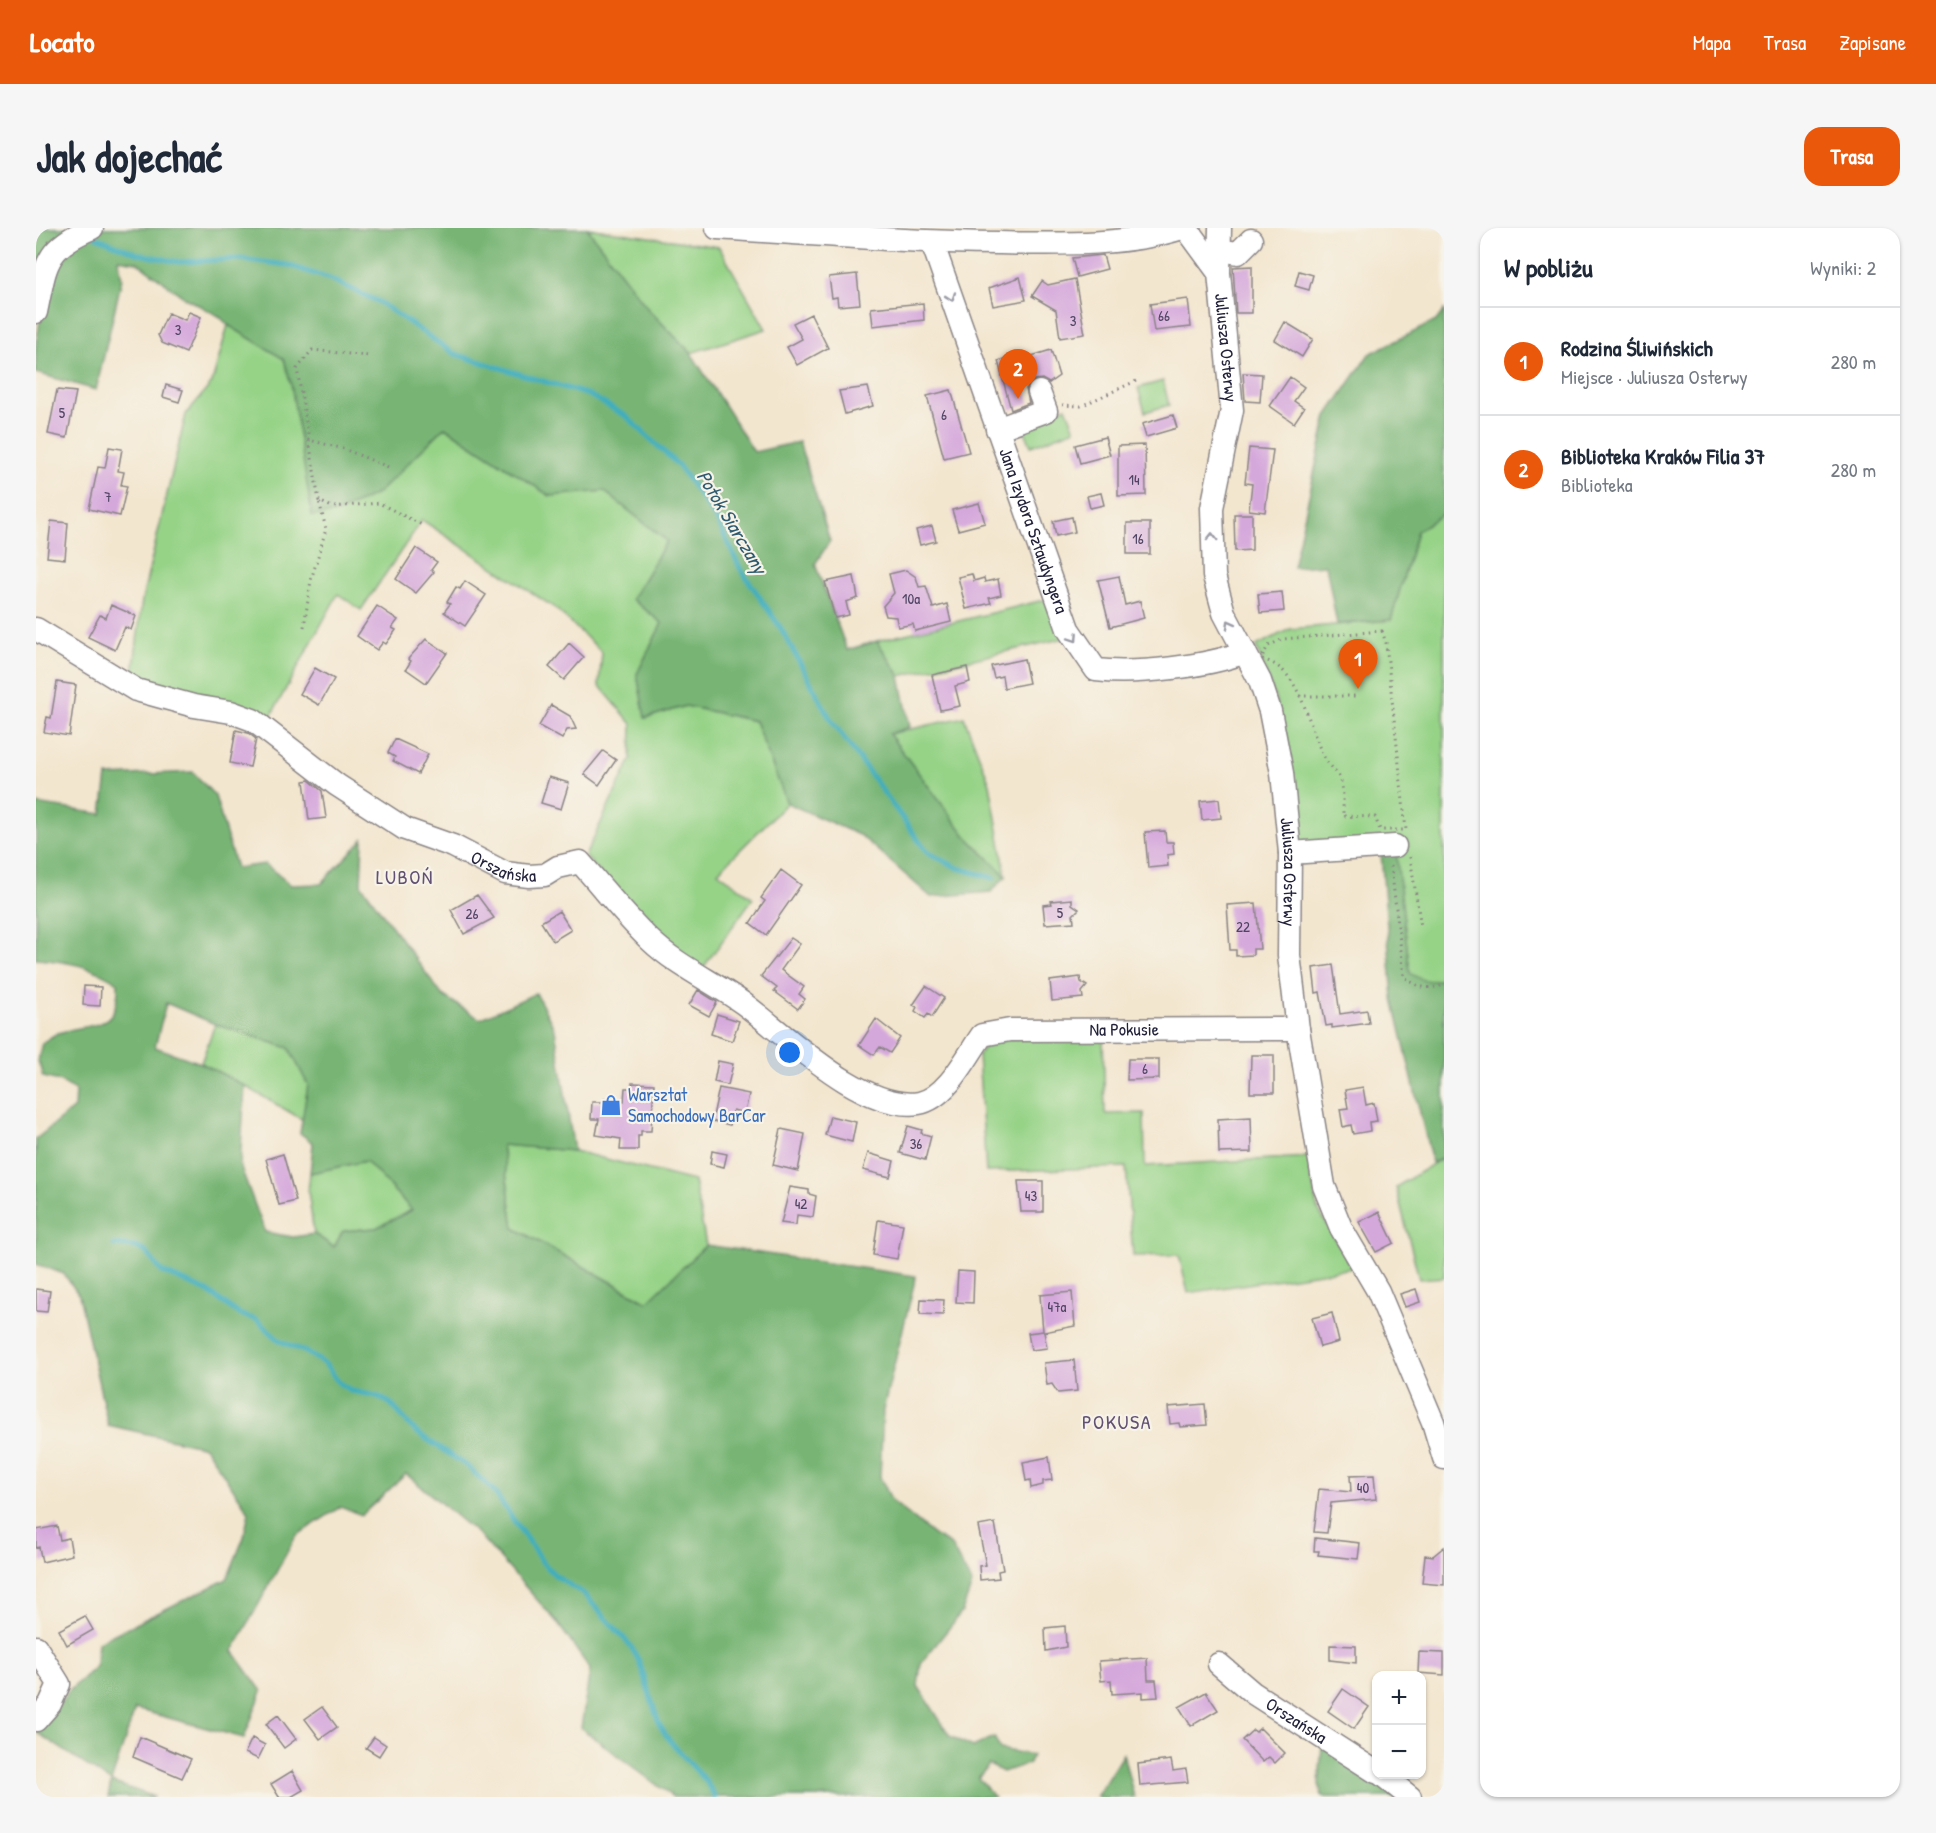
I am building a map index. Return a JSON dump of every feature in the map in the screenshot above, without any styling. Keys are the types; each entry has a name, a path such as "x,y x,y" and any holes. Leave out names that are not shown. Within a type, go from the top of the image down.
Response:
{"street":[{"path":"36,312 46,262 68,238 92,228"},
{"path":"717,228 1069,244 1131,238 1184,228"},
{"name":"Juliusza Osterwy","path":"1184,228 1219,273"},
{"name":"Jana Izydora Sztaudyngera","path":"923,237 997,429 1068,629 1096,670 1118,673 1225,660 1245,652"},
{"path":"1220,239 1238,253 1251,240"},
{"name":"Juliusza Osterwy","path":"1220,239 1219,273 1232,410 1212,508 1211,544 1214,576 1224,613 1260,681 1270,711 1282,773 1290,853 1289,955 1298,1029 1324,1185 1341,1227 1378,1291 1434,1422 1444,1458"},
{"path":"997,429 1046,411 1039,392"},
{"name":"Orszańska","path":"36,629 136,690 194,706 231,712 253,720 337,785 405,829 453,846 506,873 529,876 545,874 558,867 580,862 652,941 744,1004 842,1081 891,1100 917,1104 927,1101 951,1082 963,1060"},
{"path":"1290,853 1392,846"},
{"name":"Na Pokusie","path":"963,1060 982,1035 1010,1030 1298,1029"},
{"path":"36,1647 59,1684 50,1704 36,1720"},
{"name":"Orszańska","path":"1219,1664 1253,1693 1372,1769"},
{"path":"1387,1779 1410,1797"}],"path":[{"path":"304,627 311,580 326,529 319,501 297,369 312,350 369,356"},
{"path":"1064,404 1081,406 1136,381"},
{"path":"309,440 345,449 388,467"},
{"path":"319,501 332,507 379,503 422,525"},
{"path":"1382,631 1386,642 1406,830 1380,830 1375,817 1343,816 1341,779 1324,757 1299,696 1292,681 1269,661 1261,659 1268,646 1283,639 1382,631"},
{"path":"1299,696 1355,696"},
{"path":"1421,927 1408,845 1392,846 1404,976 1416,987 1434,988 1444,985"}],"green space":[{"path":"36,228 587,228 648,309 691,353 754,452 799,442 830,541 815,564 847,650 877,641 900,676 910,727 889,734 966,836 1006,876 991,892 931,897 861,836 787,803 755,721 686,706 645,718 637,674 662,623 632,599 667,541 604,491 550,496 445,427 377,494 336,513 312,516 291,384 284,359 228,325 219,316 185,298 137,262 118,259 122,278 96,390 36,373 36,347 43,301 36,299"},
{"path":"587,228 719,247 766,329 691,353 648,309"},
{"path":"1444,310 1444,513 1417,531 1391,620 1337,624 1326,565 1293,567 1327,416 1369,354 1436,321"},
{"path":"228,325 284,359 291,384 377,494 445,427 550,496 604,491 667,541 632,599 662,623 637,674 646,718 686,706 755,721 787,803 718,872 753,898 701,971 652,930 585,856 631,759 632,724 599,685 602,652 555,608 422,520 361,610 338,594 267,723 133,675 142,600 186,414 212,383"},
{"path":"1163,381 1169,405 1145,412 1138,388"},
{"path":"1066,407 1075,429 1031,446 1022,424"},
{"path":"1444,513 1444,979 1430,981 1410,973 1394,840 1295,845 1276,701 1256,646 1290,629 1391,620 1417,531"},
{"path":"1052,598 1065,638 900,676 877,641"},
{"path":"964,717 990,784 1006,876 966,836 889,734"},
{"path":"193,772 215,796 236,868 265,864 291,885 321,884 363,839 361,884 442,995 480,1019 536,993 555,1030 574,1151 502,1145 514,1228 647,1302 706,1245 916,1276 883,1410 880,1477 892,1501 935,1536 950,1544 972,1584 962,1612 921,1663 918,1686 950,1736 973,1747 994,1737 1000,1749 1032,1755 1029,1763 1003,1772 989,1765 978,1778 994,1797 673,1797 581,1728 590,1669 556,1621 479,1535 406,1474 362,1515 340,1507 296,1536 233,1651 262,1691 244,1738 135,1709 111,1782 38,1733 69,1691 96,1666 98,1642 227,1579 244,1537 249,1512 205,1447 108,1425 79,1295 64,1274 36,1264 36,1139 74,1108 75,1090 59,1081 43,1077 38,1060 42,1043 58,1033 92,1026 108,1018 114,1010 118,983 99,972 79,965 36,959 36,804 102,814 107,776","holes":["166,1003 215,1024 289,1048 308,1085 300,1133 313,1143 310,1173 366,1161 412,1210 376,1228 343,1231 334,1247 314,1234 293,1237 265,1232 240,1165 245,1086 201,1063 155,1047"]},
{"path":"1396,851 1410,973 1426,980 1444,979 1444,1157 1432,1163 1393,999 1381,853"},
{"path":"215,1024 289,1048 308,1085 303,1120 201,1063"},
{"path":"1103,1035 1105,1114 1144,1113 1145,1166 1308,1157 1317,1208 1353,1268 1188,1293 1179,1255 1133,1256 1126,1167 986,1172 978,1055 990,1039"},
{"path":"502,1145 574,1151 694,1181 706,1245 648,1302 514,1228"},
{"path":"1444,1157 1444,1277 1419,1279 1396,1187"},
{"path":"366,1161 412,1210 376,1228 343,1231 334,1247 314,1234 308,1191 310,1173"},
{"path":"1322,1744 1399,1797 1322,1797 1319,1784"},
{"path":"1123,1754 1134,1797 1096,1797"},
{"path":"111,1782 155,1797 108,1797"}],"building":[{"path":"1103,255 1107,269 1077,277 1072,258"},
{"path":"1252,266 1252,313 1236,313 1233,267"},
{"path":"1299,271 1313,275 1309,290 1295,286"},
{"path":"857,274 860,304 838,306 837,297 832,298 829,277"},
{"path":"1020,277 1026,300 993,306 989,288"},
{"path":"1075,279 1085,334 1060,338 1056,310 1032,296 1042,281 1048,285"},
{"path":"1188,299 1191,327 1154,331 1150,304"},
{"path":"923,303 924,320 873,326 871,308"},
{"path":"189,312 201,317 186,353 162,343 158,335 168,313 185,320"},
{"path":"811,314 828,348 797,365 787,347 802,339 793,323"},
{"path":"1285,322 1313,339 1302,357 1275,340"},
{"path":"1051,350 1059,376 1049,383 1042,379 1034,380 1026,389 1029,403 1011,410 998,361 1024,353 1025,358"},
{"path":"1243,373 1262,374 1260,402 1245,401"},
{"path":"1290,377 1304,387 1294,401 1304,408 1294,423 1270,406"},
{"path":"166,385 183,390 179,402 163,397"},
{"path":"868,387 873,406 845,414 839,391"},
{"path":"57,390 76,392 67,438 48,434"},
{"path":"951,390 969,452 944,458 927,396"},
{"path":"1173,415 1177,428 1146,437 1142,424"},
{"path":"1105,437 1110,455 1080,463 1075,445"},
{"path":"1145,445 1146,495 1118,496 1118,446"},
{"path":"109,447 122,449 118,471 124,472 121,485 127,486 120,516 89,509 98,467 105,468"},
{"path":"1249,448 1273,450 1265,512 1249,510 1252,484 1245,483"},
{"path":"1101,493 1104,505 1090,508 1087,496"},
{"path":"979,503 985,523 958,530 952,510"},
{"path":"1234,514 1252,514 1252,550 1235,551"},
{"path":"1072,517 1075,532 1056,536 1053,521"},
{"path":"51,521 68,523 65,559 47,557"},
{"path":"1127,523 1150,523 1150,554 1127,554"},
{"path":"932,526 936,541 920,545 916,530"},
{"path":"416,548 437,562 431,570 434,572 416,593 396,579"},
{"path":"906,570 916,577 919,587 926,586 933,608 947,604 951,622 915,631 913,624 898,627 896,617 886,616 883,606 894,593 889,574"},
{"path":"972,574 974,581 984,578 985,582 998,579 1001,595 989,598 991,603 966,609 958,577"},
{"path":"854,576 858,598 846,602 849,615 835,618 825,582"},
{"path":"1119,576 1125,605 1140,601 1144,618 1110,627 1098,580"},
{"path":"465,581 486,595 465,626 444,612 450,604 447,602 456,587 460,589"},
{"path":"1282,592 1284,611 1260,613 1258,594"},
{"path":"111,605 136,616 131,630 125,627 115,650 88,637 100,615 106,618"},
{"path":"377,606 398,620 392,628 396,630 386,644 383,642 377,650 357,636"},
{"path":"426,639 447,653 426,683 406,669 411,661 408,659"},
{"path":"569,643 584,657 564,680 549,667"},
{"path":"1024,659 1029,683 1004,688 1002,676 994,678 991,666"},
{"path":"967,667 970,682 955,686 960,706 940,710 932,675"},
{"path":"315,668 334,679 319,705 300,694"},
{"path":"57,682 76,685 69,736 44,732 47,717 51,718"},
{"path":"551,705 570,716 576,729 567,730 562,739 539,726"},
{"path":"236,730 248,733 256,739 250,767 230,763"},
{"path":"395,739 428,754 418,774 393,761 395,757 388,753"},
{"path":"603,751 616,760 599,785 584,774"},
{"path":"549,777 569,783 561,809 541,803"},
{"path":"309,780 322,791 326,818 309,820 304,781"},
{"path":"1219,799 1221,818 1202,820 1200,801"},
{"path":"1165,831 1166,842 1173,842 1174,854 1167,855 1168,866 1148,868 1145,832"},
{"path":"781,870 801,885 766,935 750,923 765,901 761,898"},
{"path":"477,895 494,918 464,934 451,910"},
{"path":"1072,899 1072,904 1079,909 1073,915 1074,922 1045,924 1043,905 1052,904 1051,901"},
{"path":"1256,903 1260,949 1253,949 1253,955 1236,956 1236,950 1230,950 1227,905"},
{"path":"559,911 571,930 553,941 541,922"},
{"path":"791,938 800,944 781,970 804,987 799,994 805,999 798,1009 774,991 777,988 761,976"},
{"path":"1333,965 1340,1014 1367,1010 1369,1023 1332,1028 1332,1025 1326,1026 1320,992 1316,993 1313,968"},
{"path":"1080,977 1081,982 1087,986 1082,992 1083,998 1052,1001 1050,981"},
{"path":"84,986 101,987 100,1006 83,1005"},
{"path":"926,986 944,998 932,1017 928,1014 925,1018 915,1011 917,1007 913,1005"},
{"path":"698,990 717,1002 709,1016 689,1005"},
{"path":"717,1014 739,1021 732,1041 711,1034"},
{"path":"876,1019 900,1038 890,1053 880,1047 874,1055 859,1045"},
{"path":"1251,1055 1274,1055 1274,1093 1250,1093"},
{"path":"1128,1059 1159,1059 1159,1079 1127,1080"},
{"path":"718,1061 733,1064 728,1085 714,1082"},
{"path":"632,1083 654,1084 651,1131 641,1131 641,1136 638,1136 638,1150 620,1150 621,1139 596,1135 599,1119 591,1119 592,1102 604,1102 604,1099 624,1101 625,1088 632,1088"},
{"path":"1363,1087 1366,1105 1374,1103 1377,1121 1369,1122 1370,1131 1353,1134 1351,1125 1343,1127 1340,1109 1348,1108 1345,1090"},
{"path":"719,1088 749,1094 745,1113 733,1110 730,1125 712,1121"},
{"path":"830,1116 856,1122 852,1142 825,1135"},
{"path":"1251,1117 1252,1152 1219,1153 1218,1119"},
{"path":"908,1126 922,1130 921,1133 931,1136 925,1160 900,1153"},
{"path":"781,1129 805,1134 798,1171 773,1165"},
{"path":"712,1151 727,1154 724,1167 710,1164"},
{"path":"868,1153 894,1161 890,1177 863,1170"},
{"path":"283,1154 296,1201 279,1205 266,1159"},
{"path":"1018,1181 1043,1181 1043,1212 1021,1212"},
{"path":"790,1187 809,1190 809,1194 816,1196 813,1217 797,1215 796,1225 781,1223"},
{"path":"1379,1212 1394,1243 1376,1252 1359,1222"},
{"path":"878,1220 903,1224 897,1259 873,1255"},
{"path":"958,1271 974,1272 973,1303 956,1302"},
{"path":"36,1289 50,1291 47,1312 36,1311"},
{"path":"1416,1289 1420,1302 1405,1307 1400,1294"},
{"path":"1072,1292 1075,1326 1044,1332 1047,1348 1031,1350 1028,1333 1043,1331 1040,1295"},
{"path":"921,1299 944,1300 943,1315 920,1314"},
{"path":"1332,1313 1339,1342 1320,1347 1312,1318"},
{"path":"1074,1360 1077,1391 1058,1393 1052,1384 1047,1385 1044,1363"},
{"path":"1205,1404 1207,1425 1180,1427 1179,1423 1170,1424 1168,1407"},
{"path":"1049,1457 1052,1480 1043,1481 1043,1485 1031,1488 1030,1480 1026,1481 1023,1462"},
{"path":"1374,1475 1376,1499 1331,1503 1327,1533 1314,1532 1319,1489 1351,1492 1350,1476"},
{"path":"995,1523 1003,1570 998,1571 999,1578 980,1580 979,1566 986,1565 978,1526"},
{"path":"57,1526 60,1540 69,1538 72,1555 42,1562 39,1547 36,1548 36,1530"},
{"path":"1315,1538 1360,1543 1358,1559 1318,1555 1319,1551 1314,1551"},
{"path":"1444,1547 1444,1585 1422,1583 1425,1555 1433,1556"},
{"path":"85,1616 93,1630 67,1645 59,1630"},
{"path":"1065,1626 1066,1647 1046,1651 1045,1628"},
{"path":"1330,1645 1356,1646 1356,1663 1330,1660"},
{"path":"1419,1652 1444,1653 1444,1675 1418,1671"},
{"path":"1147,1658 1148,1680 1156,1680 1158,1697 1143,1698 1143,1692 1112,1694 1111,1680 1101,1681 1099,1661"},
{"path":"1343,1689 1369,1707 1354,1729 1328,1711"},
{"path":"1206,1692 1218,1710 1191,1726 1179,1707"},
{"path":"322,1707 337,1727 320,1739 305,1719"},
{"path":"278,1715 296,1739 284,1748 266,1724"},
{"path":"1260,1728 1285,1753 1275,1763 1269,1757 1263,1762 1242,1740 1253,1730 1256,1732"},
{"path":"140,1737 191,1759 182,1778 133,1757"},
{"path":"374,1737 386,1745 379,1756 366,1748"},
{"path":"252,1738 265,1745 258,1759 245,1753"},
{"path":"1171,1760 1173,1771 1186,1769 1188,1782 1140,1786 1138,1764"},
{"path":"292,1771 303,1790 291,1797 279,1797 271,1784"}],"waterway":[{"name":"Potok Siarczany","path":"96,237 136,253"},
{"name":"Potok Siarczany","path":"139,254 179,262 240,259 288,265 330,279 379,302 455,354 589,395 626,416 678,465 717,520 740,568 782,630 831,720 927,852 958,868 994,878"},
{"path":"114,1245 136,1247 146,1252 162,1272 207,1291 239,1314 257,1320 280,1341 306,1352 325,1364 339,1383 352,1391 377,1396 390,1403 416,1432 467,1466 493,1490 543,1563 556,1576 584,1594 630,1645 639,1661 659,1724 669,1740 706,1781 715,1797"}],"place":[{"name":"Biblioteka Kraków Filia 37","path":"1018,399"},
{"name":"Rodzina Śliwińskich","path":"1358,689"},
{"name":"Warsztat Samochodowy BarCar","path":"611,1105"}],"district":[{"name":"LUBOŃ","path":"405,877"},
{"name":"POKUSA","path":"1117,1422"}]}
